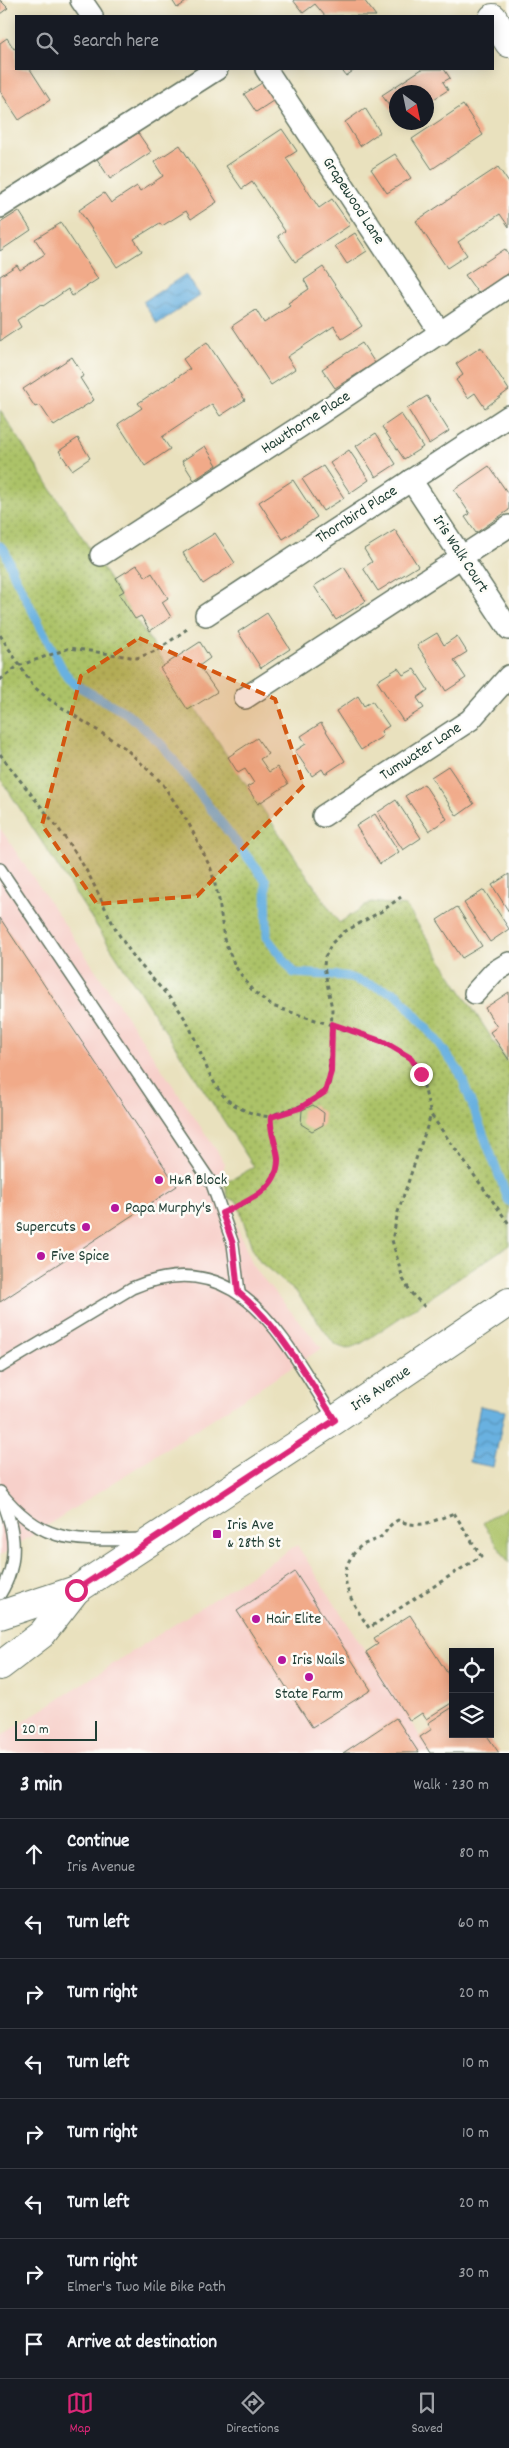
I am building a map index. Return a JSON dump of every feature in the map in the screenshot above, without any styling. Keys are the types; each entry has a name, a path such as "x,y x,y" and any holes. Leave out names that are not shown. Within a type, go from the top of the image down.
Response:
{"main road":[{"path":"481,0 491,15"},
{"path":"494,20 509,43"},
{"name":"Iris Avenue","path":"0,1616 76,1590 335,1420 509,1302"},
{"name":"Iris Avenue","path":"0,1666 42,1634 76,1590"}],"street":[{"path":"81,0 91,15"},
{"path":"0,208 215,70"},
{"name":"Grapewood Lane","path":"267,70 441,334"},
{"name":"Hawthorne Place","path":"101,555 441,334 509,286"},
{"name":"Thornbird Place","path":"206,615 509,416"},
{"name":"Iris Walk Court","path":"411,480 509,629"},
{"path":"245,698 509,526"},
{"name":"Tumwater Lane","path":"323,816 470,720 509,676"},
{"path":"475,993 494,972 509,962"}],"lane":[{"path":"0,869 212,1184 233,1244 238,1292"},
{"path":"0,1367 115,1296 146,1282 172,1277 199,1278 218,1282 238,1292 256,1307 274,1328 335,1420"},
{"path":"0,1494 14,1510 34,1526 65,1538 80,1540 154,1539"},
{"path":"0,1494 13,1531 15,1545 10,1573 0,1594"}],"path":[{"path":"0,680 18,666 64,649 78,649 137,658 158,650 206,615"},
{"path":"0,635 18,666 33,686 50,700 125,748 162,783 189,824 211,869 219,900 224,939 235,966 252,990 272,1006 384,1042 411,1058 421,1074 431,1115 509,1224"},
{"path":"0,754 28,793 63,833 97,890 110,922 127,948 180,1012 219,1091 237,1107 256,1115 271,1117 300,1108 325,1092 331,1072 332,1024 330,994 324,966 332,943 344,932 382,911 401,897"},
{"path":"425,1307 412,1294 403,1279 392,1240 398,1212 431,1115"},
{"path":"222,1213 259,1195 275,1174 278,1160 271,1130 271,1117"},
{"path":"454,1513 481,1556 369,1628 350,1596 344,1580 348,1563 361,1546 382,1535 388,1526 398,1520 411,1526 431,1522 454,1513"}],"highlighted area":[{"path":"139,638 275,699 304,785 197,896 97,904 42,825 81,676"}],"shaded area":[{"path":"0,828 225,1163 220,1186 254,1268 322,1348 0,1556"},
{"path":"297,1545 431,1753 0,1753 0,1737"}],"green space":[{"path":"0,410 119,594 339,923 371,902 406,906 509,1065 509,1245 362,1343 347,1349 335,1345 297,1293 260,1262 253,1251 237,1201 228,1198 225,1183 254,1167 0,778"},
{"path":"509,1506 509,1563 483,1523"}],"water":[{"path":"186,274 200,296 157,324 143,302"},
{"path":"480,1406 505,1411 493,1467 469,1462"}],"building":[{"path":"0,0 8,8 0,14"},
{"path":"172,0 189,0 177,8"},
{"path":"293,0 364,0 375,15 324,15 315,4 303,13"},
{"path":"7,38 15,48 15,70 31,70 50,100 19,120 0,91 0,43"},
{"path":"342,70 355,70 346,76"},
{"path":"420,70 445,70 450,78 443,82 448,90 434,99 434,85 397,85"},
{"path":"265,81 276,99 256,112 244,94"},
{"path":"389,90 389,106 382,95"},
{"path":"463,105 483,135 432,169 412,139 426,130 434,130 434,124"},
{"path":"365,108 380,132 360,146 345,122"},
{"path":"282,129 297,151 286,158 319,208 332,199 350,225 295,262 278,236 285,231 252,182 242,189 226,166"},
{"path":"138,133 151,152 110,179 97,159"},
{"path":"180,145 217,202 191,219 186,211 162,226 160,223 134,239 142,251 117,267 79,210 104,193 111,203 137,186 140,191 163,176 154,162"},
{"path":"395,154 411,178 387,193 371,169"},
{"path":"498,167 509,183 509,227 500,214 458,242 467,255 447,268 416,221"},
{"path":"19,211 31,230 0,251 0,223"},
{"path":"61,223 98,279 72,296 68,289 43,306 41,304 17,320 21,327 0,341 0,276 17,265 20,270 45,254 35,239"},
{"path":"355,233 367,251 347,264 335,246"},
{"path":"505,249 509,255 509,273 478,293 465,275"},
{"path":"323,267 362,326 342,339 334,326 287,357 295,369 271,385 232,326 256,310 264,323 290,306 288,303 309,289 304,280"},
{"path":"207,342 245,400 220,416 212,404 162,437 170,449 145,466 118,424 142,408 138,403 190,369 183,359"},
{"path":"362,343 375,363 335,388 322,369"},
{"path":"481,347 509,390 485,408 475,393 468,398 456,380 463,375 456,364"},
{"path":"72,357 84,376 80,378 94,400 54,426 40,405 35,407 23,389"},
{"path":"427,396 449,431 429,444 407,408"},
{"path":"401,414 423,447 404,459 382,427"},
{"path":"376,433 396,464 376,477 356,446"},
{"path":"78,438 90,458 72,470 59,451"},
{"path":"205,446 217,465 194,480 182,461"},
{"path":"349,450 369,480 350,493 330,463"},
{"path":"323,466 344,498 323,511 302,479"},
{"path":"489,466 509,495 509,510 476,533 465,517 470,514 454,490"},
{"path":"293,480 317,517 283,539 259,502"},
{"path":"395,530 418,566 378,591 363,568 372,562 364,549"},
{"path":"215,533 235,563 203,584 183,553"},
{"path":"137,565 146,577 152,573 168,598 162,602 171,617 150,631 141,616 135,619 119,594 124,591 116,578"},
{"path":"344,567 366,601 336,620 314,586"},
{"path":"267,613 290,649 261,668 238,632"},
{"path":"437,633 444,645 457,636 467,652 454,660 466,678 446,691 417,645"},
{"path":"200,642 210,658 199,666 217,692 188,710 160,668"},
{"path":"398,668 403,675 414,669 428,690 417,698 424,708 403,721 377,681"},
{"path":"358,696 364,706 372,701 389,726 381,731 383,736 361,750 336,711"},
{"path":"321,723 345,761 325,774 322,769 312,776 295,751 306,744 301,736"},
{"path":"257,738 268,754 260,759 269,772 277,767 288,784 258,804 247,787 254,783 245,769 238,773 228,757"},
{"path":"448,766 474,804 457,816 431,777"},
{"path":"424,784 447,819 429,831 405,796"},
{"path":"396,800 421,838 403,850 378,812"},
{"path":"375,814 399,852 380,864 356,826"},
{"path":"509,874 509,912 492,885"},
{"path":"484,890 509,929 490,942 464,903"},
{"path":"457,907 482,946 462,958 437,920"},
{"path":"0,918 177,1186 0,1302"},
{"path":"509,992 509,1060 490,1032 497,1027 485,1008"},
{"path":"313,1105 324,1113 323,1125 312,1131 301,1124 302,1110"},
{"path":"295,1572 371,1690 312,1727 237,1611"},
{"path":"410,1615 449,1676 449,1705 426,1719 422,1713 410,1721 366,1652 378,1644 374,1638"},
{"path":"449,1710 449,1738 489,1738 499,1753 430,1753 420,1737 432,1729 428,1723"},
{"path":"396,1718 419,1753 343,1753"}],"waterway":[{"path":"0,546 5,551 14,575 64,672 74,684 128,714 161,744 266,881 267,938 294,973 345,976 397,994 434,1037 460,1073 509,1202"}],"place":[{"name":"H&R Block","path":"159,1180"},
{"name":"Papa Murphy's","path":"115,1208"},
{"name":"Supercuts","path":"86,1227"},
{"name":"Five Spice","path":"41,1256"},
{"name":"Iris Ave & 28th St","path":"217,1534"},
{"name":"Hair Elite","path":"256,1619"},
{"name":"Iris Nails","path":"282,1660"},
{"name":"State Farm","path":"309,1677"}],"route":[{"path":"76,1590 335,1420 274,1328 256,1307 238,1292 233,1244 222,1213 259,1195 275,1174 278,1160 271,1130 271,1117 274,1114 281,1114 300,1108 325,1092 329,1085 331,1072 332,1024 384,1042 411,1058 421,1074"}]}
